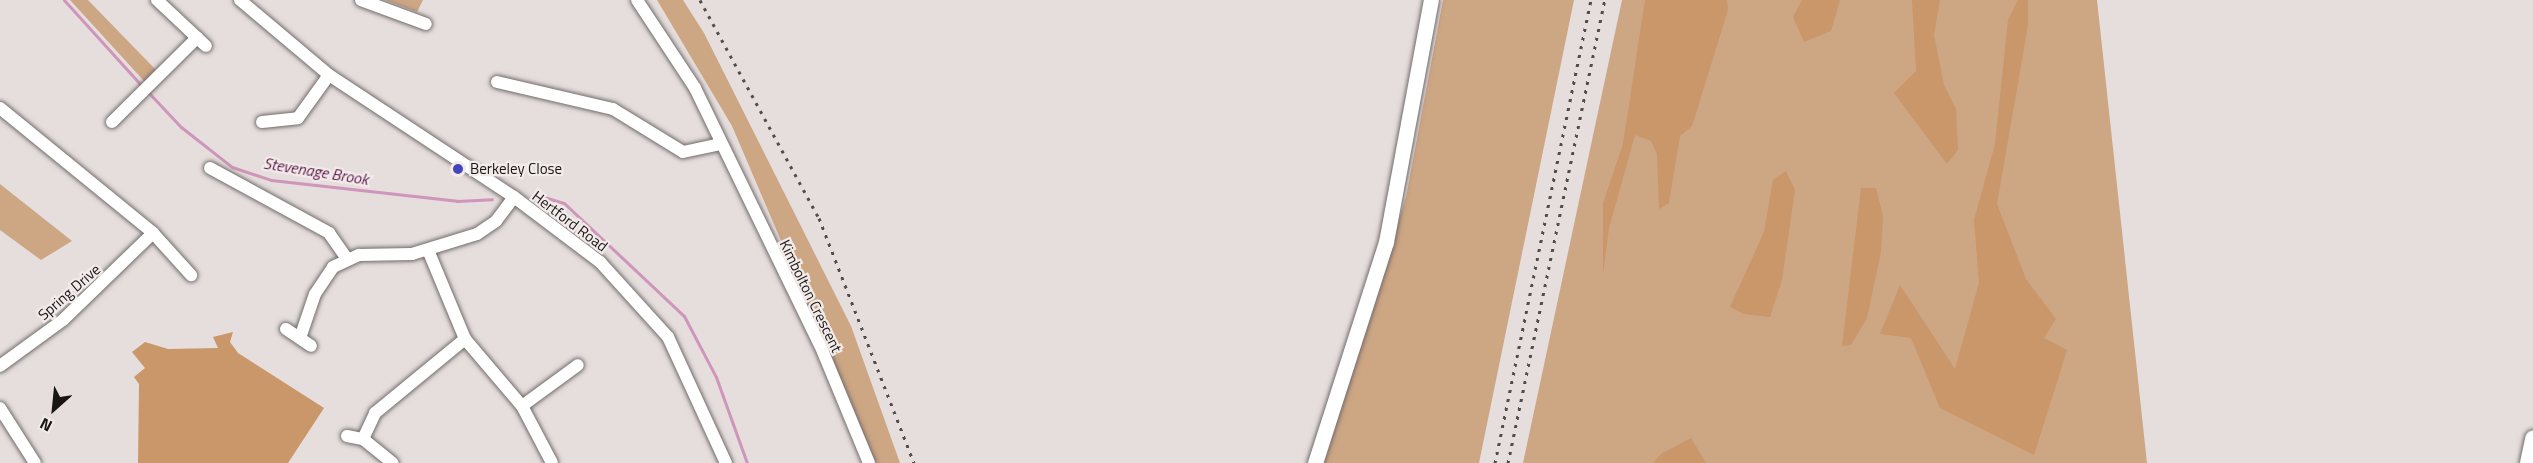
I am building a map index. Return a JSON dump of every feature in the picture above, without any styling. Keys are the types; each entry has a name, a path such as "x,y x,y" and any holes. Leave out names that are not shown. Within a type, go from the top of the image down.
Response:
{"highway":[{"path":"2528,463 2533,439"}],"main road":[{"path":"1315,463 1386,242 1431,0"}],"street":[{"path":"112,122 201,42 157,0"},
{"name":"Hertford Road","path":"240,0 329,75 514,197 600,262 668,337 726,463"},
{"path":"361,0 426,24"},
{"name":"Kimbolton Crescent","path":"637,0 695,88 720,144 823,352 869,463"},
{"path":"262,122 302,115 329,75"},
{"path":"497,82 613,109 683,152 720,144"},
{"path":"0,108 153,233 190,275"},
{"path":"214,174 329,233 346,259"},
{"path":"300,338 322,277 346,259 428,250 489,229 514,197"},
{"name":"Spring Drive","path":"0,366 63,320 153,233"},
{"path":"428,250 465,339 522,406 552,463"},
{"path":"286,329 311,346"},
{"path":"363,440 375,413 465,339"},
{"path":"522,406 564,368 578,364"},
{"path":"0,408 34,463"},
{"path":"347,436 363,440 393,463"}],"shaded area":[{"path":"70,0 88,0 156,70 145,82"},
{"path":"385,0 423,0 417,12"},
{"path":"657,0 683,0 704,33 851,326 900,463 876,463 732,126"},
{"path":"1443,0 1574,0 1479,463 1324,463 1406,197"},
{"path":"1622,0 2097,0 2147,463 1523,463"},
{"path":"1645,0 1727,0 1728,10 1692,126 1680,136 1669,203 1659,209 1657,154 1651,141 1635,135 1609,228 1603,274 1603,203 1623,144"},
{"path":"1802,0 1840,0 1831,31 1804,42 1793,17"},
{"path":"1912,0 1940,0 1934,35 1944,85 1956,109 1958,150 1947,164 1894,93 1916,71"},
{"path":"2018,0 2028,0 2028,25 1997,204 2026,279 2056,319 2044,338 2067,350 2034,455 1940,408 1911,338 1880,334 1900,285 1955,369 1979,283 1974,220 1995,144 2008,20"},
{"path":"1786,171 1795,190 1782,280 1770,317 1744,314 1730,307 1764,232 1773,180"},
{"path":"0,184 72,241 41,260 0,230"},
{"path":"1861,188 1876,188 1883,216 1881,252 1867,318 1851,345 1842,346"},
{"path":"233,332 230,342 238,353 324,408 288,463 138,463 139,384 134,377 145,368 132,352 145,342 168,349 218,348 213,337"},
{"path":"1691,438 1706,463 1653,463 1661,454"}],"waterway":[{"name":"Stevenage Brook","path":"64,0 143,87"},
{"name":"Stevenage Brook","path":"148,92 181,127 232,167 271,180 457,201 492,199"},
{"name":"Stevenage Brook","path":"544,197 564,203 684,316 716,377 747,463"}],"railway":[{"path":"700,0 819,218 914,463"},
{"path":"1495,463 1591,0"},
{"path":"1508,463 1605,0"}],"place":[{"name":"Berkeley Close","path":"458,169"}]}
